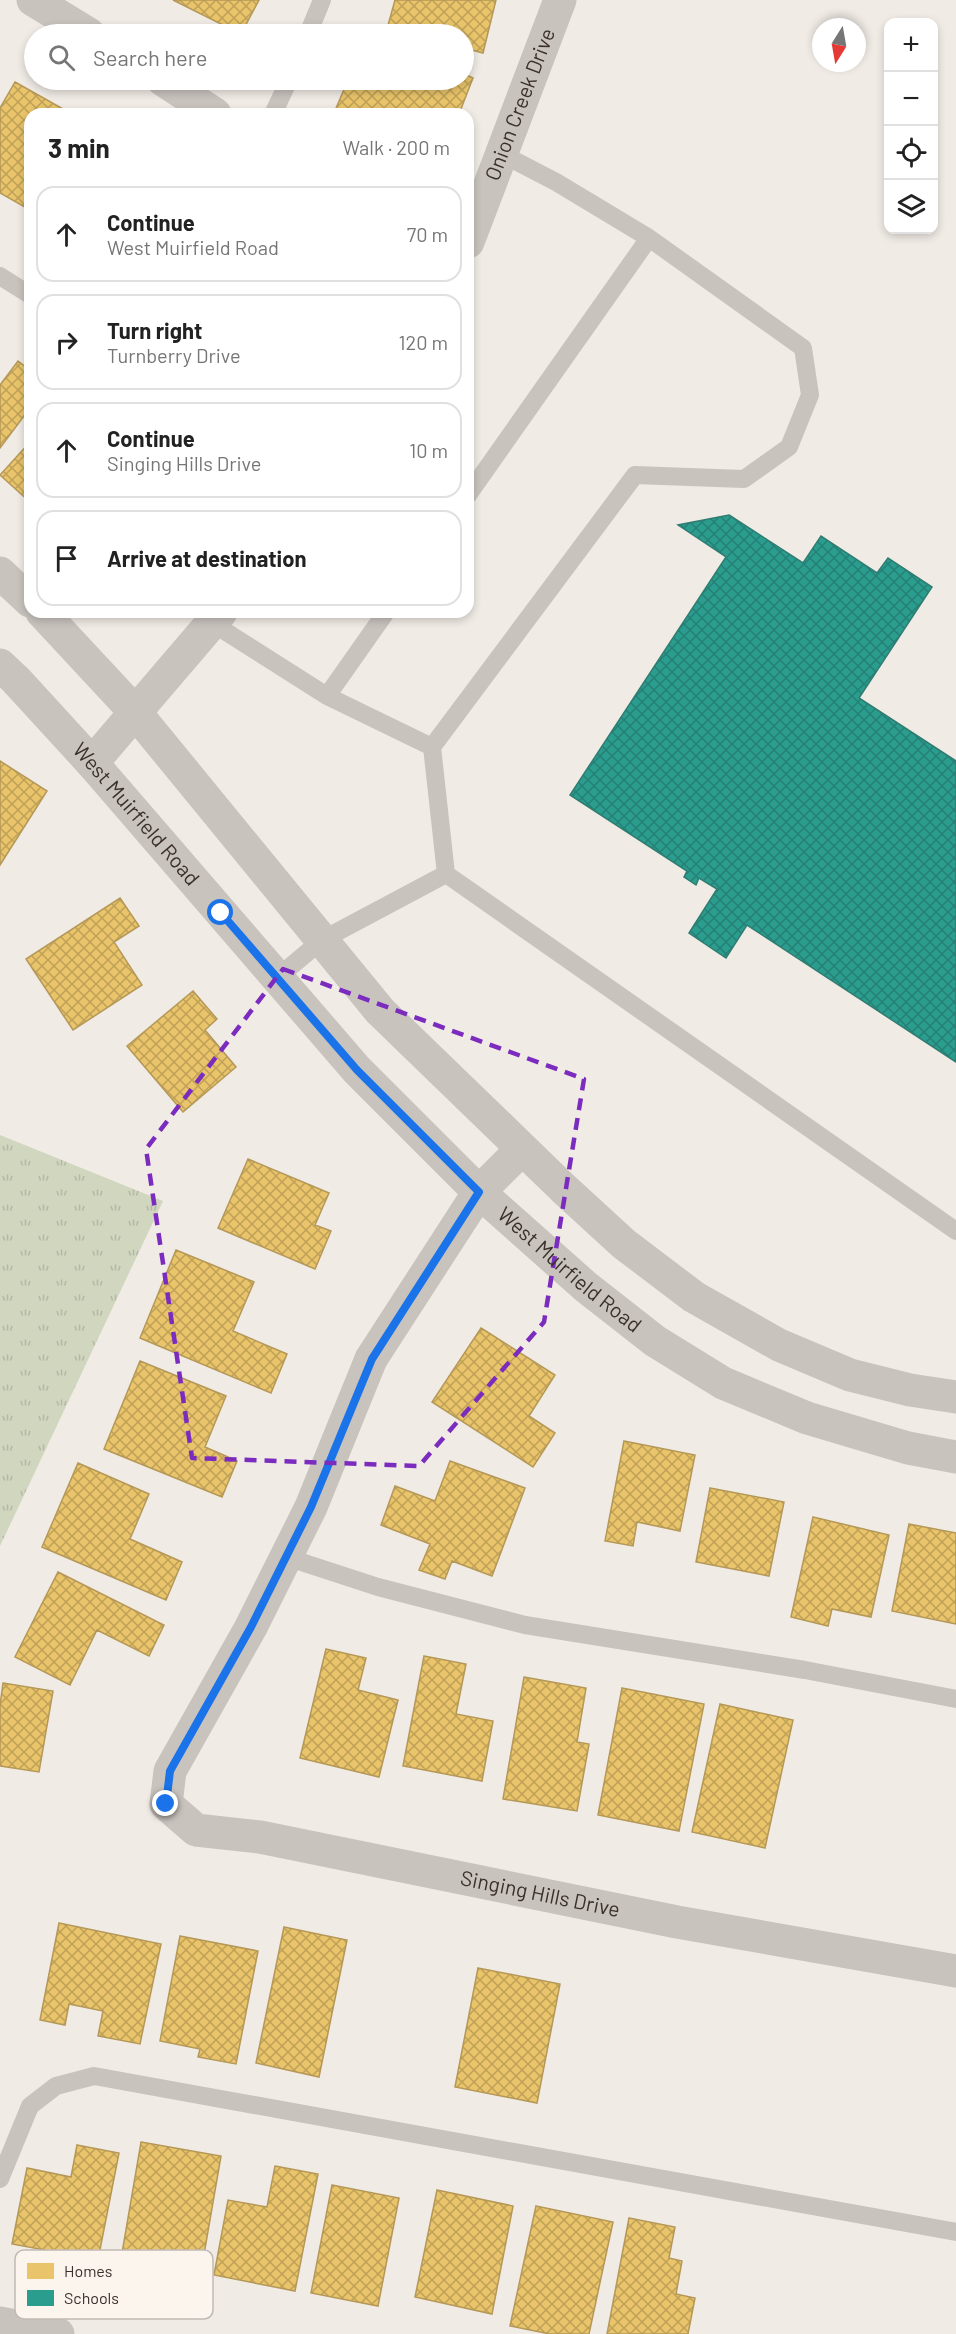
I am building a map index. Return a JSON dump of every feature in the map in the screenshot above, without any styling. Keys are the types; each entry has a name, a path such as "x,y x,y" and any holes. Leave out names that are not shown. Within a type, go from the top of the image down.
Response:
{"street":[{"path":"33,0 73,24"},
{"name":"Onion Creek Drive","path":"474,226 560,0"},
{"path":"178,90 206,108"},
{"path":"0,573 24,595"},
{"path":"48,618 135,712 380,1011 624,1244 704,1302 778,1345 850,1375 910,1390 956,1397"},
{"path":"92,763 216,618"},
{"name":"West Muirfield Road","path":"0,665 92,763 357,1070 479,1192 586,1287 655,1341 723,1383 807,1418 908,1448 956,1458"},
{"path":"286,1557 311,1507 372,1359 479,1192 522,1149"},
{"name":"Singing Hills Drive","path":"286,1557 251,1627 170,1771 166,1804 196,1830 261,1838 677,1922 956,1971"},
{"path":"0,2323 58,2334"}],"lane":[{"path":"312,24 322,0"},
{"path":"276,108 284,90"},
{"path":"502,154 556,182 649,238 803,348 810,395 789,447 744,479 635,475 432,747 446,874 956,1231"},
{"path":"474,486 649,238"},
{"path":"0,276 24,291"},
{"path":"216,618 327,696 432,747"},
{"path":"327,696 382,618"},
{"path":"277,978 322,940 446,874"},
{"path":"286,1557 378,1587 525,1625 805,1670 956,1700"},
{"path":"0,2179 30,2106 56,2086 94,2076 956,2232"}],"highlighted area":[{"path":"283,969 584,1079 544,1322 419,1466 192,1458 146,1149"}],"green space":[{"path":"0,1135 163,1201 0,1546"}],"building: Homes":[{"path":"173,0 259,0 246,24 221,24"},
{"path":"395,0 496,0 483,53 474,51 474,24 388,24"},
{"path":"15,82 24,87 24,90 29,90 61,108 24,108 24,207 0,193 0,108"},
{"path":"344,90 468,90 461,108 336,108"},
{"path":"18,361 24,366 24,416 0,448 0,385"},
{"path":"24,449 24,497 0,475"},
{"path":"0,761 47,791 0,865"},
{"path":"120,898 139,926 114,942 142,985 73,1030 26,959"},
{"path":"193,991 217,1019 205,1030 236,1067 183,1112 127,1046"},
{"path":"248,1159 329,1193 315,1225 331,1231 315,1269 218,1228"},
{"path":"176,1250 254,1282 233,1331 287,1354 271,1393 140,1338"},
{"path":"481,1328 555,1375 529,1416 555,1433 533,1467 432,1402"},
{"path":"140,1361 226,1396 205,1447 237,1461 222,1497 104,1449"},
{"path":"624,1441 695,1455 680,1531 637,1522 633,1546 605,1541"},
{"path":"450,1461 525,1488 492,1576 452,1561 445,1579 419,1570 430,1544 381,1525 395,1486 435,1501"},
{"path":"78,1463 149,1494 130,1539 182,1562 166,1600 42,1547"},
{"path":"710,1488 784,1502 769,1576 696,1562"},
{"path":"813,1517 889,1535 871,1617 832,1609 828,1626 791,1617"},
{"path":"909,1524 956,1533 956,1624 892,1611"},
{"path":"58,1572 164,1625 149,1656 97,1630 70,1685 15,1657"},
{"path":"326,1649 366,1658 358,1690 398,1700 379,1777 300,1758"},
{"path":"424,1656 466,1664 456,1714 493,1721 482,1781 403,1766"},
{"path":"524,1677 586,1688 577,1742 589,1744 577,1811 503,1799"},
{"path":"3,1683 53,1691 39,1772 0,1766 0,1705"},
{"path":"622,1688 704,1704 679,1831 598,1815"},
{"path":"720,1704 793,1720 765,1848 692,1832"},
{"path":"59,1923 161,1944 140,2044 98,2036 103,2011 69,2004 65,2025 40,2020"},
{"path":"284,1927 347,1940 319,2077 256,2063"},
{"path":"180,1936 258,1951 236,2064 198,2057 200,2049 160,2041"},
{"path":"478,1968 560,1984 537,2103 455,2087"},
{"path":"141,2142 221,2156 205,2250 123,2250"},
{"path":"77,2145 119,2153 100,2250 44,2250 12,2244 27,2168 71,2177"},
{"path":"275,2166 318,2174 295,2291 214,2275 228,2200 267,2207"},
{"path":"332,2185 399,2198 378,2306 311,2293"},
{"path":"437,2190 513,2206 492,2314 415,2297"},
{"path":"536,2206 613,2222 589,2334 550,2334 510,2326"},
{"path":"629,2218 675,2227 669,2258 682,2261 676,2294 695,2298 688,2334 607,2334"}],"building: Schools":[{"path":"729,515 803,563 821,536 877,573 888,558 932,587 859,698 956,761 956,1062 747,925 726,958 689,933 717,889 699,878 696,885 684,877 687,871 570,795 726,557 678,525"}],"route":[{"path":"166,1804 170,1771 251,1627 311,1507 372,1359 479,1192 357,1070 221,913"}]}
